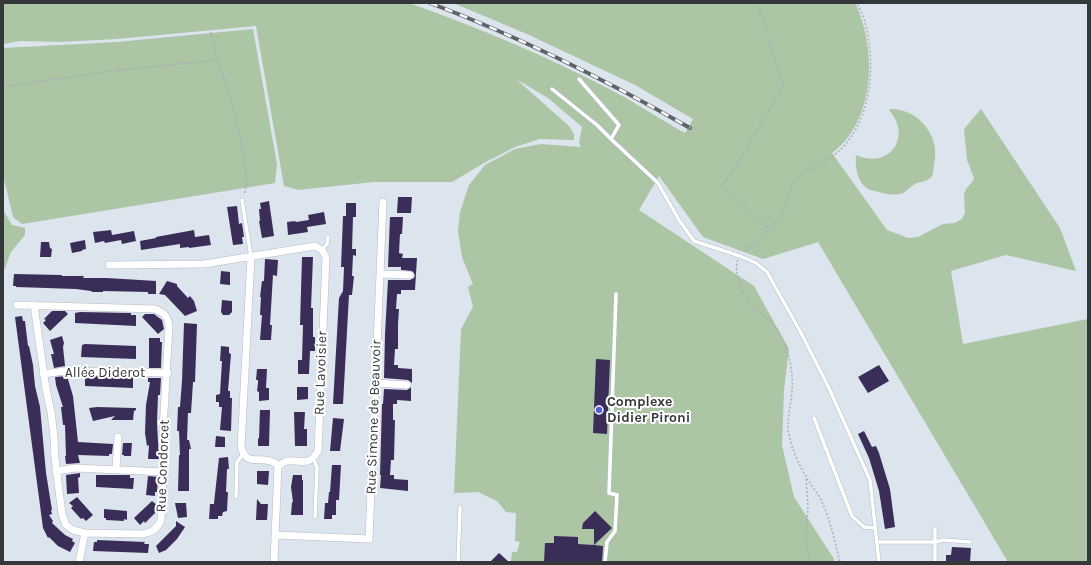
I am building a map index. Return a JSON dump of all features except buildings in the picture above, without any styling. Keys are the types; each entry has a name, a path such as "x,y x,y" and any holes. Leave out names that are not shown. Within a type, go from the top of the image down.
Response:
{"street":[{"name":"Rue Simone de Beauvoir","path":"276,535 369,539 384,202"},
{"path":"109,265 204,264 315,246 322,250"},
{"name":"Rue Lavoisier","path":"314,459 318,451 326,257 322,250"},
{"path":"251,257 241,447 243,454 250,460 271,461 278,466"},
{"path":"380,274 410,275"},
{"name":"Rue Condorcet","path":"17,305 34,305 155,309 163,313 168,318 170,326 163,430 164,472 162,520 158,528 150,533 86,533 73,530 66,525 62,514 56,471 51,412 43,374 34,305"},
{"name":"Allée Diderot","path":"43,374 65,371 168,373"},
{"path":"376,383 407,385"},
{"path":"116,470 118,437"},
{"path":"278,466 286,461 306,462 314,459"},
{"path":"274,562 278,466"},
{"path":"56,471 76,468 164,472"},
{"path":"79,562 86,533"}],"lane":[{"path":"580,79 619,125 611,139"},
{"path":"552,89 597,125 658,183 679,220 694,241 740,256 756,263 767,272 800,331 828,386 870,480 879,562"},
{"path":"242,200 251,257"},
{"path":"322,250 327,244 328,237"},
{"path":"605,562 607,542 615,531 617,495 609,493 616,294"},
{"path":"814,418 852,516 864,527 875,528"},
{"path":"236,497 237,462 243,454"},
{"path":"314,459 317,468 315,517"},
{"path":"458,562 460,506"},
{"path":"935,529 935,562"},
{"path":"876,542 935,542 943,540 970,542"}],"path":[{"path":"757,3 784,85 744,153 722,186 769,229"},
{"path":"840,562 829,519 818,495 806,477 788,432 787,427 792,391 792,378 790,362 785,344 776,328 747,299 736,271 736,264 740,256 769,229 785,208 790,191 796,180 804,172 842,149 856,130 862,117 871,85 871,64 865,23 857,3"},
{"path":"211,32 241,139 247,183 242,200"},
{"path":"3,87 112,71 218,60"},
{"path":"806,477 808,505 806,539 810,562"}],"green space":[{"path":"3,3 409,3 486,32 562,65 620,95 685,133 693,119 635,85 527,34 453,3 855,3 862,21 867,41 869,62 868,83 864,103 857,122 847,139 832,153 887,230 908,238 918,237 943,224 955,223 962,219 965,213 964,195 966,189 974,178 967,160 964,129 981,109 1060,228 1076,271 1006,255 951,271 963,344 1088,319 1088,562 1008,562 818,242 763,259 703,237 659,176 639,210 754,286 789,349 784,390 782,445 794,497 834,559 834,562 511,562 512,552 517,552 520,542 515,541 516,513 506,512 497,501 478,492 454,493 461,329 473,307 468,287 473,284 462,257 458,231 460,212 469,185 485,165 515,149 541,144 581,147 579,143 582,127 548,98 516,79 569,126 574,134 574,140 540,139 515,147 452,182 374,182 298,190 284,186 256,26 117,39 61,42 20,41 3,44"},
{"path":"253,29 277,164 275,183 22,224 13,217 3,175 3,48 117,42"},
{"path":"889,110 901,110 911,114 926,126 934,144 935,154 932,176 915,184 903,193 897,194 870,190 862,184 856,165 856,155 868,158 878,158 887,154 894,148 898,140 899,131 896,120"},
{"path":"3,210 12,225 25,228 25,235 11,252 3,273"}],"railway":[{"path":"430,3 497,30 562,60 595,76 690,128"}],"place":[{"name":"Complexe Didier Pironi","path":"599,410"}]}
